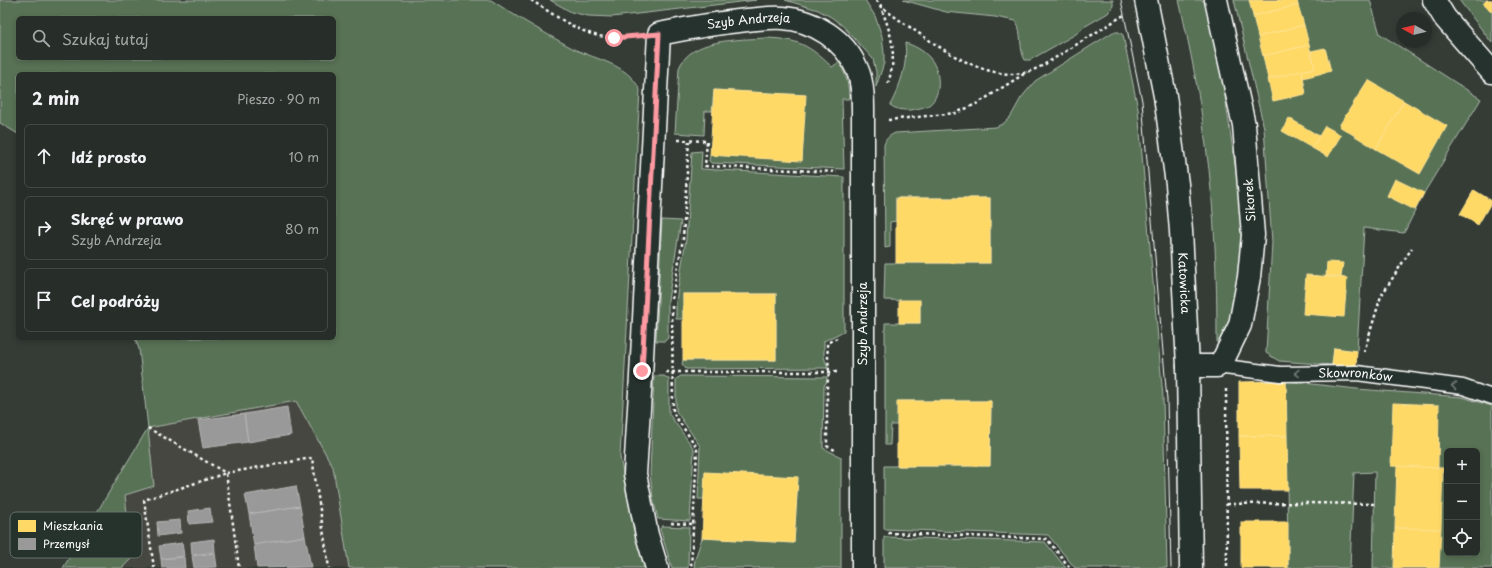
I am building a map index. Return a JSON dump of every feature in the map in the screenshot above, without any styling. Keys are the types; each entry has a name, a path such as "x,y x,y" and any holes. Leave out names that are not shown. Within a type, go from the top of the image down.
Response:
{"street":[{"name":"Katowicka","path":"1146,0 1165,96 1176,176 1181,231 1188,366 1191,568"},
{"name":"Sikorek","path":"1216,0 1244,125 1253,235 1249,277 1240,325 1224,358 1223,367"},
{"path":"1434,0 1445,18 1492,72"},
{"name":"Szyb Andrzeja","path":"659,34 716,23 784,18 818,28 835,39 848,52 858,70 862,95 863,117 863,568"},
{"path":"657,568 647,535 635,474 642,371 659,34"},
{"path":"1188,366 1223,367"}],"lane":[{"name":"Skowronków","path":"1223,367 1280,374 1357,374 1463,388 1492,397"}],"path":[{"path":"531,0 570,25 591,33 614,38 659,34"},
{"path":"876,0 891,15 952,55 986,69 1004,72 1028,72"},
{"path":"863,117 956,113 978,103 1028,72 1042,66 1146,0"},
{"path":"863,117 887,85 891,73 892,40 880,5"},
{"path":"654,138 707,141 705,166 844,173"},
{"path":"689,140 683,239 672,301 672,413 697,448 691,568"},
{"path":"1357,374 1381,296 1412,248"},
{"path":"1223,367 1226,381 1227,568"},
{"path":"642,371 827,372"},
{"path":"148,428 226,473"},
{"path":"154,568 144,500 226,473 312,458 329,568"},
{"path":"226,473 239,568"},
{"path":"1227,504 1303,502 1374,504"},
{"path":"887,533 1047,539 1070,568"}],"shaded area":[{"path":"297,401 333,467 349,568 122,568 132,558 142,558 142,512 127,512 125,495 154,486 148,428"}],"green space":[{"path":"0,0 491,0 532,26 574,49 611,64 628,74 635,81 640,90 620,457 646,568 349,568 333,467 296,401 148,428 139,349 136,340 336,340 336,72 16,72 16,133 0,123"},
{"path":"550,0 757,0 612,17 588,16 571,12"},
{"path":"785,0 865,0 875,16 882,36 884,63 876,87 876,72 873,59 843,26 818,10"},
{"path":"903,0 1113,0 1113,6 1108,13 1084,27 1076,34 1030,60 1025,60 1016,21 995,17 946,12"},
{"path":"1179,0 1205,0 1222,76 1240,207 1242,251 1235,306 1226,336 1222,342 1217,343 1217,294 1212,195 1198,91"},
{"path":"1234,0 1370,0 1380,34 1396,44 1396,48 1402,48 1481,99 1424,193 1404,233 1364,228 1357,351 1334,348 1332,365 1279,361 1266,353 1272,242 1264,128"},
{"path":"1459,0 1492,0 1492,43"},
{"path":"1113,32 1119,32 1123,35 1138,109 1163,397 1167,568 1075,568 1048,535 884,529 884,466 990,466 991,401 898,401 897,425 891,425 890,445 885,445 885,323 920,323 920,301 884,300 885,263 990,263 990,198 896,198 896,221 890,222 890,247 885,248 884,145 889,136 895,133 996,127 1004,123 1011,116 1021,98 1035,81"},
{"path":"766,38 787,40 809,48 832,67 839,62 847,80 849,94 849,99 842,99 844,169 711,163 709,161 710,155 802,160 805,95 714,90 712,111 705,111 704,135 675,133 679,68 685,58 694,51 716,42"},
{"path":"905,43 924,52 933,62 938,74 938,88 933,101 927,106 910,110 895,108 890,105 897,90 904,67 906,51"},
{"path":"702,151 701,169 844,177 844,331 824,341 824,357 828,368 686,369 682,364 683,360 776,360 776,294 683,294 683,319 676,319 676,301 686,239 692,152"},
{"path":"662,220 681,221 668,300 668,338 665,341 656,341"},
{"path":"654,376 664,376 669,379 669,414 694,449 690,521 658,519 653,498 650,474"},
{"path":"681,376 827,377 827,381 824,386 823,448 841,457 841,568 694,568 695,559 702,538 794,543 798,478 705,473 704,499 698,499 700,446 676,411 676,379"},
{"path":"1286,381 1357,389 1462,397 1492,406 1492,568 1373,568 1375,472 1354,473 1350,568 1288,568"},
{"path":"148,428 154,486 125,495 127,512 97,512"},
{"path":"662,526 689,527 688,568 672,568 660,529"},
{"path":"884,537 1045,542 1066,568 884,568"},
{"path":"69,558 132,558 122,568 63,568"}],"building: Mieszkania":[{"path":"1249,0 1297,0 1298,5 1253,16"},
{"path":"1487,0 1492,0 1492,12 1483,4"},
{"path":"1298,5 1304,25 1258,37 1253,16"},
{"path":"1304,25 1309,45 1263,56 1258,37"},
{"path":"1309,45 1315,68 1268,79 1263,56"},
{"path":"1325,48 1331,71 1303,78 1302,71 1315,68 1311,51"},
{"path":"1302,71 1306,94 1273,101 1268,79"},
{"path":"1368,80 1404,101 1376,149 1339,126"},
{"path":"714,90 806,95 802,161 710,155"},
{"path":"1404,101 1447,126 1420,174 1376,149"},
{"path":"1289,118 1319,136 1312,148 1282,131"},
{"path":"1325,126 1341,135 1328,157 1312,148"},
{"path":"1395,179 1424,193 1415,210 1387,196"},
{"path":"1474,190 1492,201 1478,225 1460,214"},
{"path":"896,198 990,198 990,263 896,263"},
{"path":"1327,262 1343,263 1341,277 1326,276"},
{"path":"1306,275 1347,278 1344,317 1303,314"},
{"path":"683,294 776,294 776,360 683,360"},
{"path":"899,300 920,300 920,323 899,323"},
{"path":"1334,348 1357,351 1356,367 1332,365"},
{"path":"1286,381 1287,436 1239,436 1239,382"},
{"path":"897,401 991,401 990,466 897,466"},
{"path":"1393,403 1439,405 1438,468 1391,466"},
{"path":"1239,436 1287,436 1288,490 1240,490"},
{"path":"1397,466 1443,468 1441,529 1395,528"},
{"path":"705,472 798,477 794,543 702,538"},
{"path":"1241,522 1288,522 1288,568 1241,568"},
{"path":"1395,528 1441,529 1439,568 1394,568"}],"building: Przemysł":[{"path":"287,407 291,435 248,442 244,414"},
{"path":"244,414 248,442 203,448 198,420"},
{"path":"296,486 300,506 249,514 245,495"},
{"path":"300,506 305,536 254,545 249,514"},
{"path":"210,508 212,522 189,524 188,511"},
{"path":"180,520 181,533 158,536 157,522"},
{"path":"305,536 311,567 257,568 254,545"},
{"path":"214,539 215,552 192,555 191,542"},
{"path":"182,543 184,556 161,559 159,546"},
{"path":"215,553 217,567 194,568 192,556"},
{"path":"184,557 185,568 162,568 161,559"}],"tram line":[{"path":"1121,0 1142,101 1167,400 1171,568"}],"route":[{"path":"614,38 659,34 642,371"}]}
